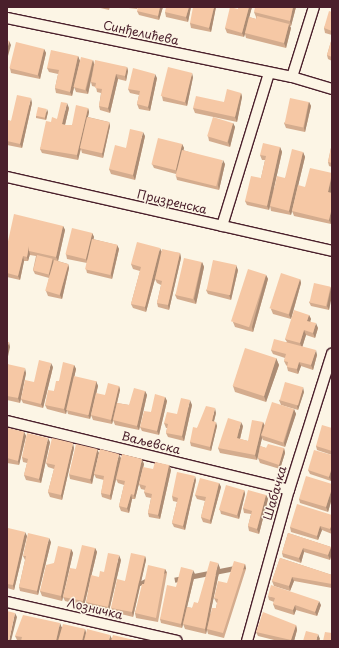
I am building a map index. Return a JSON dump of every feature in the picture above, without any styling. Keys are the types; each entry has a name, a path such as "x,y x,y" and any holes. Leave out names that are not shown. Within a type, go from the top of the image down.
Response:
{"street":[{"path":"292,77 314,7"},
{"name":"Синђелићева","path":"7,18 292,77 332,89"},
{"path":"222,226 269,73"},
{"name":"Призренска","path":"7,177 332,251"},
{"name":"Шабачка","path":"247,641 289,490 332,354"},
{"name":"Ваљевска","path":"7,421 289,490"},
{"name":"Лозничка","path":"7,602 177,641"}],"building":[{"path":"138,7 160,7 158,16 137,11"},
{"path":"166,7 189,7 186,17 165,12"},
{"path":"193,7 214,7 209,28 190,23"},
{"path":"230,7 238,9 238,7 249,7 242,33 225,28"},
{"path":"255,7 293,7 290,21 254,12"},
{"path":"329,11 332,12 332,31 324,28"},
{"path":"257,16 289,24 284,43 245,33 249,17 256,19"},
{"path":"332,38 332,57 327,55"},
{"path":"7,40 9,41 7,51"},
{"path":"16,42 44,49 38,75 9,68"},
{"path":"51,50 78,56 70,92 55,88 59,70 47,68"},
{"path":"81,57 93,60 85,90 74,87"},
{"path":"95,60 127,67 125,76 116,74 108,108 99,106 102,89 95,88 96,83 91,82"},
{"path":"168,67 192,73 185,102 161,96"},
{"path":"133,68 155,74 148,107 137,104 140,91 128,89"},
{"path":"227,89 241,93 235,117 193,108 196,96 224,102"},
{"path":"17,95 31,98 20,144 7,141 7,120 11,121"},
{"path":"290,98 309,102 303,127 285,123"},
{"path":"61,102 67,103 62,124 66,125 72,125 76,105 88,108 77,155 40,149 46,121 51,122 52,117 57,119"},
{"path":"38,107 47,109 45,118 36,116"},
{"path":"87,117 109,122 102,153 80,148"},
{"path":"213,117 233,123 227,142 207,136"},
{"path":"130,129 143,132 133,175 109,169 115,145 126,148"},
{"path":"158,138 182,144 176,170 151,164"},
{"path":"263,143 280,147 267,206 245,201 251,176 261,178 266,156 260,155"},
{"path":"332,143 332,163 328,162"},
{"path":"292,149 303,152 289,211 270,206 277,176 285,178"},
{"path":"182,150 223,160 216,186 175,176"},
{"path":"310,168 332,173 328,192 332,193 332,207 329,220 292,211 298,185 305,187"},
{"path":"14,214 63,226 56,257 29,251 29,246 27,257 23,256 18,276 7,273 7,246"},
{"path":"72,228 92,233 86,259 65,254"},
{"path":"92,239 117,245 110,275 85,269"},
{"path":"137,242 160,248 145,307 131,304 141,267 131,264"},
{"path":"162,249 180,253 168,305 157,303 162,281 155,279"},
{"path":"37,255 53,259 49,274 33,271"},
{"path":"184,258 202,262 193,299 175,295"},
{"path":"54,260 68,264 60,295 45,291"},
{"path":"213,260 236,265 230,295 207,290"},
{"path":"248,269 266,275 249,327 231,321"},
{"path":"281,273 300,279 289,314 270,308"},
{"path":"314,283 331,287 326,306 310,302"},
{"path":"294,310 309,315 307,321 316,323 313,333 304,330 300,343 285,339"},
{"path":"274,339 316,350 311,365 299,362 297,369 287,367 288,362 284,361 286,354 271,350"},
{"path":"245,348 276,358 264,396 233,386"},
{"path":"39,360 51,363 41,404 21,399 25,380 34,382"},
{"path":"63,362 74,365 64,409 45,405 48,390 54,391 56,381 59,381"},
{"path":"7,364 25,368 18,398 7,396"},
{"path":"74,376 96,381 89,415 66,410"},
{"path":"285,382 303,387 298,406 280,400"},
{"path":"108,383 119,386 111,420 91,415 96,393 105,395"},
{"path":"134,388 145,391 137,426 113,420 117,403 129,405"},
{"path":"155,394 165,397 157,431 140,427 144,411 151,412"},
{"path":"181,398 190,400 182,436 166,433 168,424 164,423 167,412 177,414"},
{"path":"272,402 294,409 283,442 261,435"},
{"path":"206,406 215,408 212,421 216,422 210,447 190,442 193,427 197,428"},
{"path":"228,418 241,422 237,438 248,441 252,420 263,422 255,455 218,448"},
{"path":"322,425 332,428 332,451 316,446"},
{"path":"7,428 24,432 18,461 7,458"},
{"path":"27,433 48,438 39,479 24,475 28,459 22,457"},
{"path":"52,438 73,443 61,495 48,492 55,465 46,463"},
{"path":"76,444 97,449 90,479 69,474"},
{"path":"268,444 284,448 279,465 258,458 260,446 266,448"},
{"path":"100,449 119,454 110,495 101,493 104,476 94,474"},
{"path":"314,450 332,455 332,467 329,477 308,470"},
{"path":"122,454 142,459 134,495 131,494 127,508 119,506 125,481 116,479"},
{"path":"155,462 169,465 158,515 148,513 152,494 144,492 146,486 139,484 143,467 153,469"},
{"path":"177,472 195,476 183,526 172,523 178,498 172,496"},
{"path":"306,476 332,484 326,507 299,499"},
{"path":"200,478 219,483 210,520 201,517 206,497 195,495"},
{"path":"226,485 244,490 237,515 219,510"},
{"path":"248,490 266,495 257,529 248,526 252,511 243,508"},
{"path":"297,504 332,515 332,524 330,529 320,526 317,536 290,527"},
{"path":"8,528 25,532 13,585 7,584"},
{"path":"28,533 49,538 37,591 19,587 26,556 23,556"},
{"path":"288,533 331,547 328,555 303,548 299,558 282,553"},
{"path":"82,545 95,548 83,601 63,597 70,568 76,569"},
{"path":"58,546 71,549 61,596 40,591 46,565 54,563"},
{"path":"108,553 119,555 108,607 86,602 91,575 99,577 100,571 104,572"},
{"path":"131,553 145,556 132,612 111,608 117,579 125,581"},
{"path":"280,558 332,575 332,584 292,577 289,586 272,581"},
{"path":"210,561 218,563 205,629 183,624 187,607 192,608 194,602 198,603"},
{"path":"234,561 245,564 223,633 207,629 212,608 216,608 218,599 214,598 218,581 227,583"},
{"path":"148,565 165,569 156,618 135,613"},
{"path":"181,567 193,570 181,624 160,619 167,585 176,587"},
{"path":"271,585 319,601 315,612 295,605 293,610 273,604 275,598 268,596"},
{"path":"7,611 15,613 9,641 7,641"},
{"path":"263,612 296,625 291,640 256,632"},
{"path":"23,615 60,623 56,641 21,641 22,637 15,636"},
{"path":"63,624 85,629 82,641 58,641"},
{"path":"87,629 110,635 109,641 84,641"},
{"path":"306,631 318,634 316,641 303,641"},
{"path":"325,632 332,633 332,641 323,641"},
{"path":"113,635 134,640 134,641 111,641"}]}
